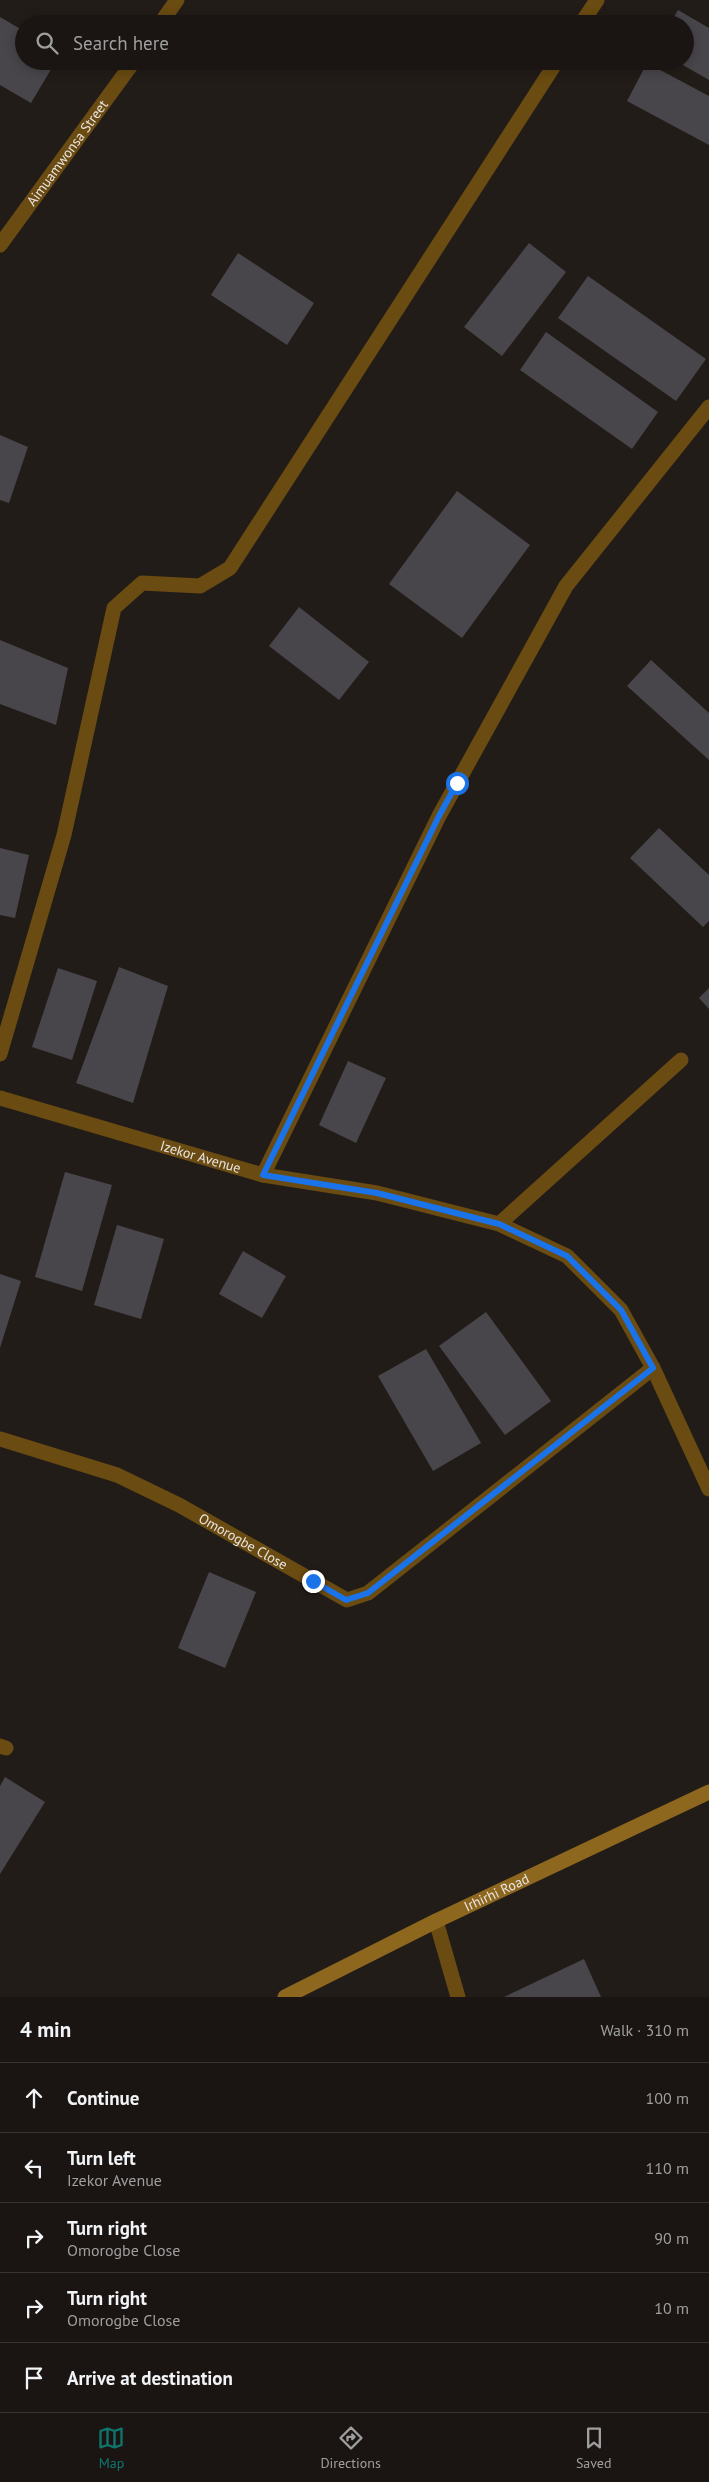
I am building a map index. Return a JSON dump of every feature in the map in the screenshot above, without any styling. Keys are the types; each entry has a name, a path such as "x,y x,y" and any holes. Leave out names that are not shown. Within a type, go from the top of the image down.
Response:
{"street":[{"path":"166,15 177,0"},
{"path":"588,15 597,0"},
{"name":"Aimuamwonsa Street","path":"0,244 127,70"},
{"path":"0,1054 64,835 114,608 142,583 200,586 230,568 551,70"},
{"path":"263,1175 439,816 566,586 709,407"},
{"path":"499,1224 680,1060"},
{"name":"Izekor Avenue","path":"0,1098 263,1175 377,1193 499,1224 567,1256 621,1310 653,1368 709,1489"},
{"name":"Omorogbe Close","path":"0,1439 117,1475 179,1505 346,1600 368,1593 653,1368"},
{"name":"Irhirhi Road","path":"286,1997 436,1922 709,1792"},
{"path":"436,1922 458,1997"}],"building":[{"path":"678,10 687,15 675,15"},
{"path":"0,17 15,26 15,70 51,70 31,103 0,85"},
{"path":"694,19 709,28 709,80 692,70 694,70"},
{"path":"643,70 660,70 709,96 709,145 627,101"},
{"path":"529,243 566,272 502,356 464,327"},
{"path":"238,253 314,303 287,345 211,295"},
{"path":"588,276 706,359 676,401 558,318"},
{"path":"546,332 658,412 632,449 520,370"},
{"path":"0,435 28,447 9,503 0,500"},
{"path":"457,491 530,545 462,638 389,584"},
{"path":"299,607 369,662 339,700 269,646"},
{"path":"0,640 68,668 56,725 0,704"},
{"path":"651,660 709,713 709,760 627,686"},
{"path":"659,828 709,875 709,921 703,927 630,858"},
{"path":"0,848 29,855 15,918 0,915"},
{"path":"119,967 168,986 133,1103 76,1083"},
{"path":"58,968 97,981 72,1060 32,1047"},
{"path":"709,988 709,1009 699,998"},
{"path":"348,1061 386,1078 356,1143 319,1125"},
{"path":"65,1172 112,1185 82,1291 35,1277"},
{"path":"117,1225 164,1239 141,1319 94,1305"},
{"path":"243,1251 286,1276 262,1318 219,1294"},
{"path":"0,1274 21,1281 0,1348"},
{"path":"486,1312 551,1401 505,1435 439,1346"},
{"path":"426,1349 481,1443 433,1471 378,1376"},
{"path":"209,1572 256,1592 225,1668 178,1648"},
{"path":"5,1777 45,1802 0,1874 0,1786"},
{"path":"584,1959 601,1997 504,1997"}],"route":[{"path":"313,1581 346,1600 368,1593 653,1368 621,1310 567,1256 499,1224 377,1193 263,1175 457,783"}]}
